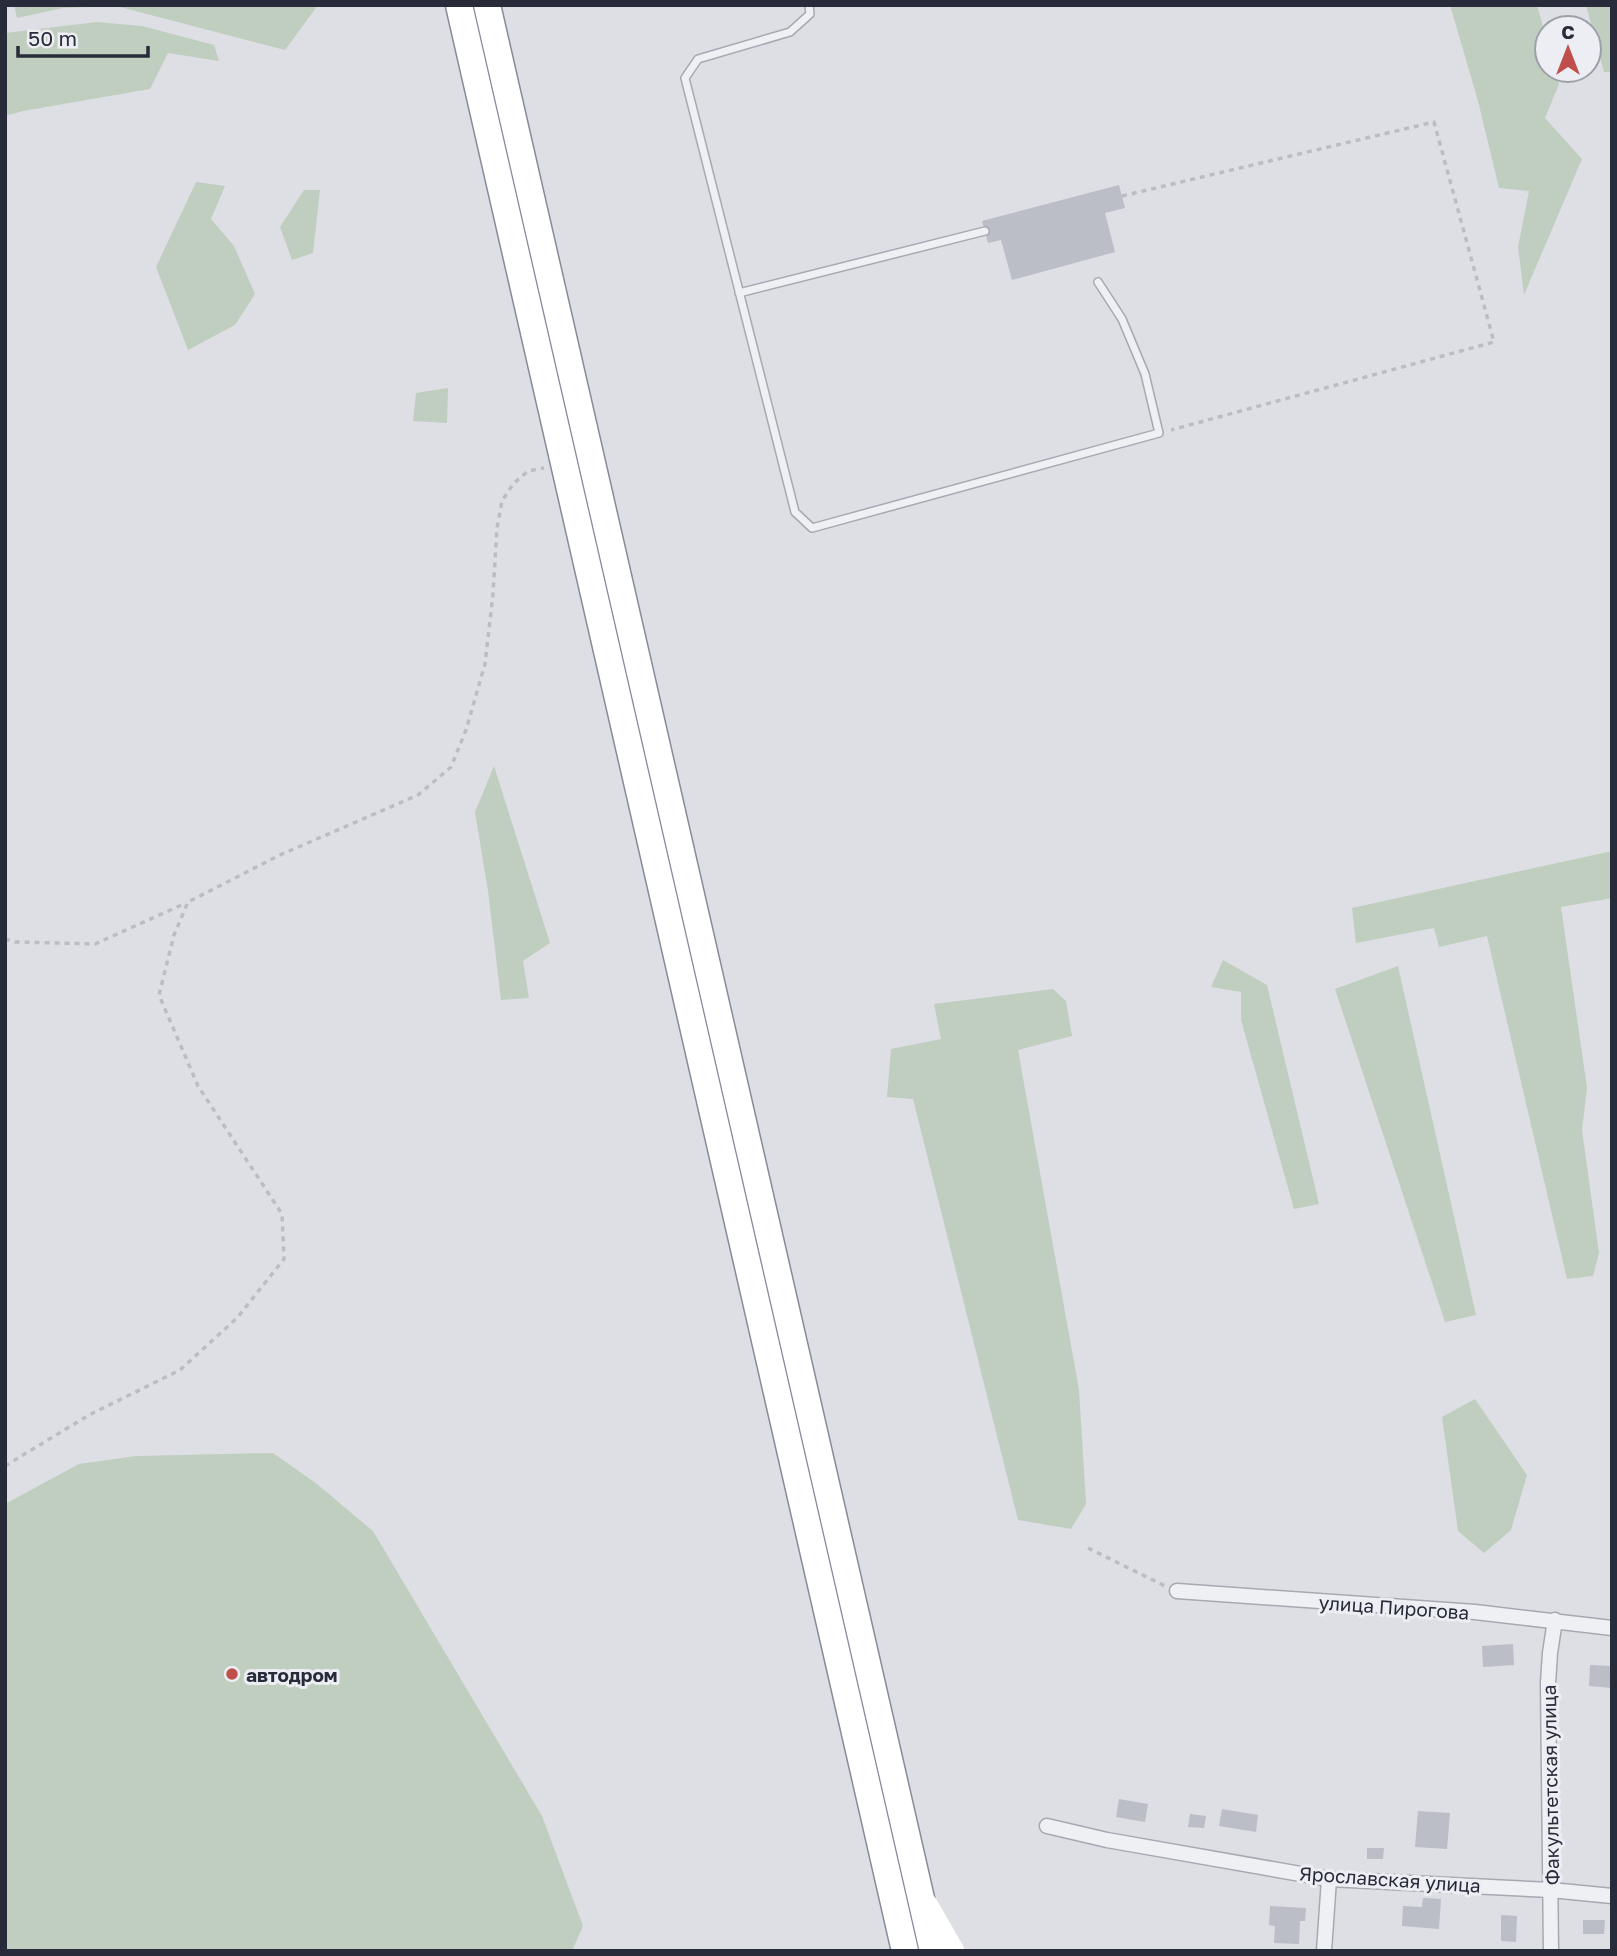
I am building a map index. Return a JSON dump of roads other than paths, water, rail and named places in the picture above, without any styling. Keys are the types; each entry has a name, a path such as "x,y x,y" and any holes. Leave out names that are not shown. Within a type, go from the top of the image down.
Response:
{"highway":[{"path":"459,5 905,1951"},
{"path":"487,5 933,1951"}],"main road":[{"path":"920,1892 954,1951"},
{"path":"897,1916 897,1951"}],"street":[{"name":"улица Пирогова","path":"1177,1591 1462,1611 1612,1628"},
{"name":"Факультетская улица","path":"1551,1951 1548,1683 1555,1620"},
{"name":"Ярославская улица","path":"1047,1826 1107,1840 1329,1879 1550,1890 1612,1896"},
{"path":"1324,1951 1329,1879"}],"lane":[{"path":"809,5 810,14 790,32 698,59 685,78 795,512 812,528 1159,433 1144,374 1122,319 1098,282"},
{"path":"739,293 985,231"}],"place":[{"name":"автодром","path":"232,1674"}]}
